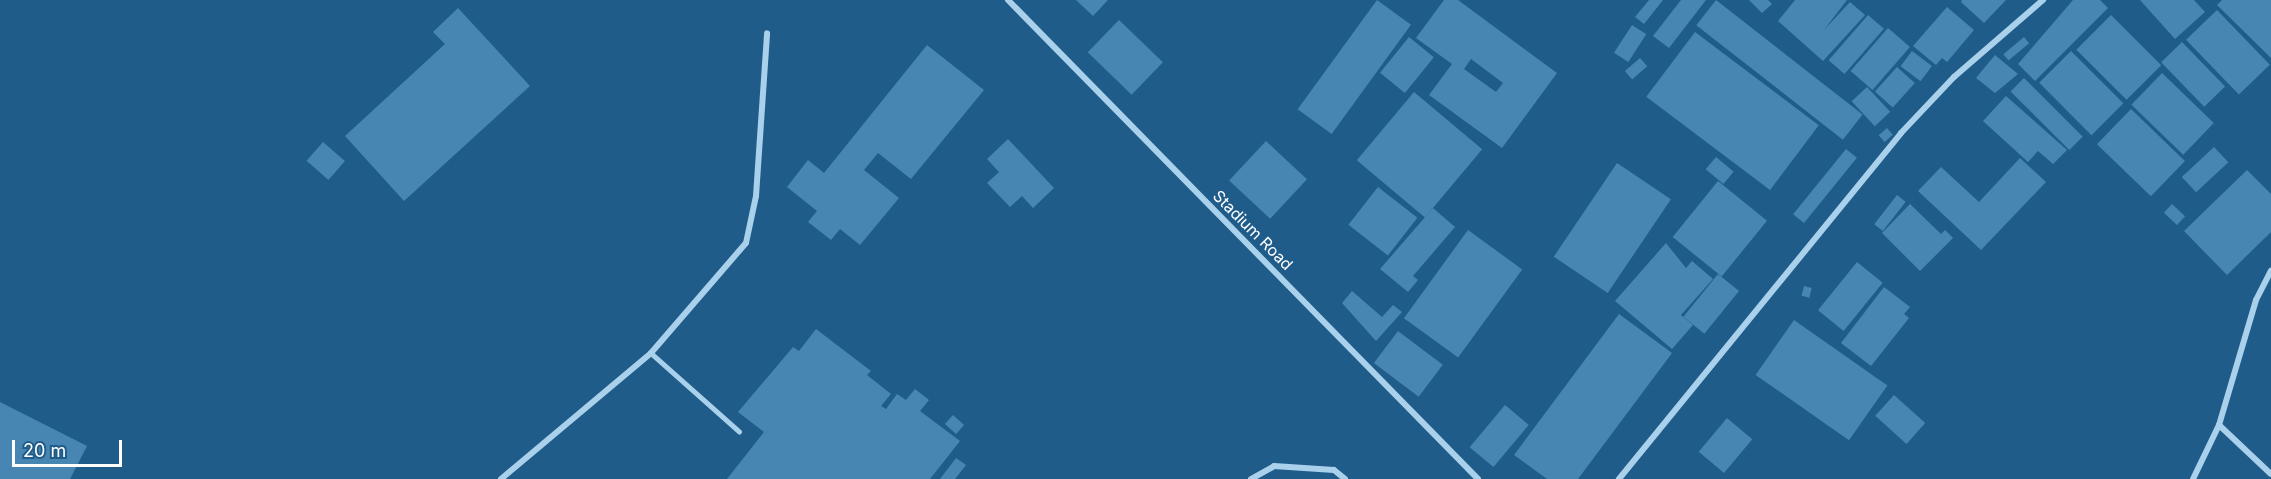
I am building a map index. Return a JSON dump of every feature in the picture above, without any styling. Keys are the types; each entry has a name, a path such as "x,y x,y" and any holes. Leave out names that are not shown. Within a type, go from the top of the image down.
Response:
{"street":[{"name":"Stadium Road","path":"1008,0 1478,479"},
{"path":"1619,479 1901,134 1954,77 2043,0"},
{"path":"501,479 651,353 746,243 756,196 767,33"},
{"path":"2193,479 2219,425 2256,300 2271,271"},
{"path":"2219,425 2271,474"},
{"path":"1251,479 1274,466 1334,470 1345,479"}],"lane":[{"path":"651,353 739,431"}],"building":[{"path":"1076,0 1108,0 1093,16"},
{"path":"1377,0 1411,25 1332,134 1298,109"},
{"path":"1444,0 1458,0 1557,73 1502,148 1429,95 1452,64 1416,38","holes":["1471,59 1503,83 1496,92 1464,69"]},
{"path":"1649,0 1663,0 1644,24 1635,17"},
{"path":"1681,0 1706,0 1669,48 1653,36"},
{"path":"1716,0 1863,115 1843,140 1696,25"},
{"path":"1749,0 1768,0 1772,4 1762,13"},
{"path":"1795,0 1847,0 1824,30 1850,2 1865,15 1823,61 1778,21"},
{"path":"1962,0 2006,0 1984,23 1961,2"},
{"path":"2073,0 2100,0 2108,8 2035,81 2018,64"},
{"path":"2140,0 2194,0 2205,12 2175,39"},
{"path":"2222,0 2271,0 2271,58 2217,5"},
{"path":"1947,7 1974,30 1947,62 1942,58 1936,65 1913,46"},
{"path":"458,8 530,86 404,201 345,136 445,44 433,32"},
{"path":"2217,10 2270,65 2239,95 2186,40"},
{"path":"1868,15 1884,29 1844,74 1829,60"},
{"path":"2111,15 2161,65 2127,100 2076,50"},
{"path":"1119,20 1163,62 1132,95 1088,52"},
{"path":"1632,25 1646,34 1628,62 1614,53"},
{"path":"1888,28 1910,47 1872,90 1851,71"},
{"path":"1695,32 1819,125 1770,190 1646,97"},
{"path":"1409,37 1434,57 1405,93 1380,73"},
{"path":"2024,37 2029,43 2008,60 2003,54"},
{"path":"2182,42 2225,87 2204,107 2161,62"},
{"path":"927,45 984,90 911,179 878,153 864,170 899,198 860,245 840,229 831,240 808,222 817,211 787,187 808,160 824,173"},
{"path":"1912,51 1932,66 1921,81 1901,66"},
{"path":"2071,51 2123,103 2092,135 2039,83"},
{"path":"1995,55 2018,74 1995,93 1976,78"},
{"path":"1640,58 1647,66 1632,79 1625,71"},
{"path":"1897,67 1915,83 1893,108 1875,92"},
{"path":"2162,73 2214,123 2183,155 2131,105"},
{"path":"2024,78 2083,137 2069,150 2011,91"},
{"path":"1867,87 1890,112 1875,126 1852,101"},
{"path":"1414,92 1482,149 1425,217 1357,160"},
{"path":"2006,96 2067,150 2053,164 2038,151 2028,162 1983,121"},
{"path":"2131,109 2185,161 2151,196 2097,144"},
{"path":"1887,128 1893,135 1885,142 1879,135"},
{"path":"1008,139 1054,188 1033,208 1022,196 1010,207 987,183 999,172 987,159"},
{"path":"1266,141 1307,179 1270,219 1229,180"},
{"path":"323,142 345,161 328,180 307,161"},
{"path":"2214,147 2228,162 2196,192 2182,177"},
{"path":"1846,149 1857,158 1804,223 1793,214"},
{"path":"1716,157 1734,172 1723,184 1706,169"},
{"path":"2020,158 2046,182 1981,250 1918,191 1941,167 1979,202"},
{"path":"1617,163 1671,199 1608,293 1554,257"},
{"path":"2247,170 2271,194 2271,232 2227,275 2184,231"},
{"path":"1718,181 1767,221 1722,277 1673,237"},
{"path":"1378,187 1417,218 1388,256 1348,225"},
{"path":"1897,195 1906,202 1883,231 1874,224"},
{"path":"1910,204 1941,234 1945,230 1953,238 1920,271 1882,233"},
{"path":"2172,204 2185,216 2177,225 2164,213"},
{"path":"1433,208 1455,227 1413,276 1418,280 1408,292 1380,269"},
{"path":"1468,230 1522,269 1458,358 1404,318"},
{"path":"1666,243 1686,268 1692,261 1713,279 1681,315 1693,325 1672,349 1615,301"},
{"path":"1857,262 1883,283 1844,331 1818,310"},
{"path":"1718,274 1739,291 1704,334 1683,317"},
{"path":"1804,286 1812,288 1809,298 1802,296"},
{"path":"1884,287 1910,307 1904,314 1909,318 1871,366 1841,343"},
{"path":"1352,291 1382,317 1393,305 1402,312 1376,341 1342,303"},
{"path":"1619,314 1672,353 1578,479 1547,479 1514,455"},
{"path":"1794,320 1887,385 1849,440 1756,375"},
{"path":"816,329 871,371 867,375 891,394 881,406 886,409 897,394 906,400 915,389 929,400 920,411 960,441 930,479 727,479 764,432 738,412 793,347 799,351"},
{"path":"1398,331 1443,365 1419,397 1374,363"},
{"path":"1894,395 1925,423 1906,444 1875,416"},
{"path":"0,402 87,446 70,479 0,479"},
{"path":"1505,405 1529,425 1493,467 1470,447"},
{"path":"953,415 964,425 956,434 945,424"},
{"path":"1727,418 1752,439 1724,473 1699,452"},
{"path":"956,458 966,465 955,479 940,479"}]}
